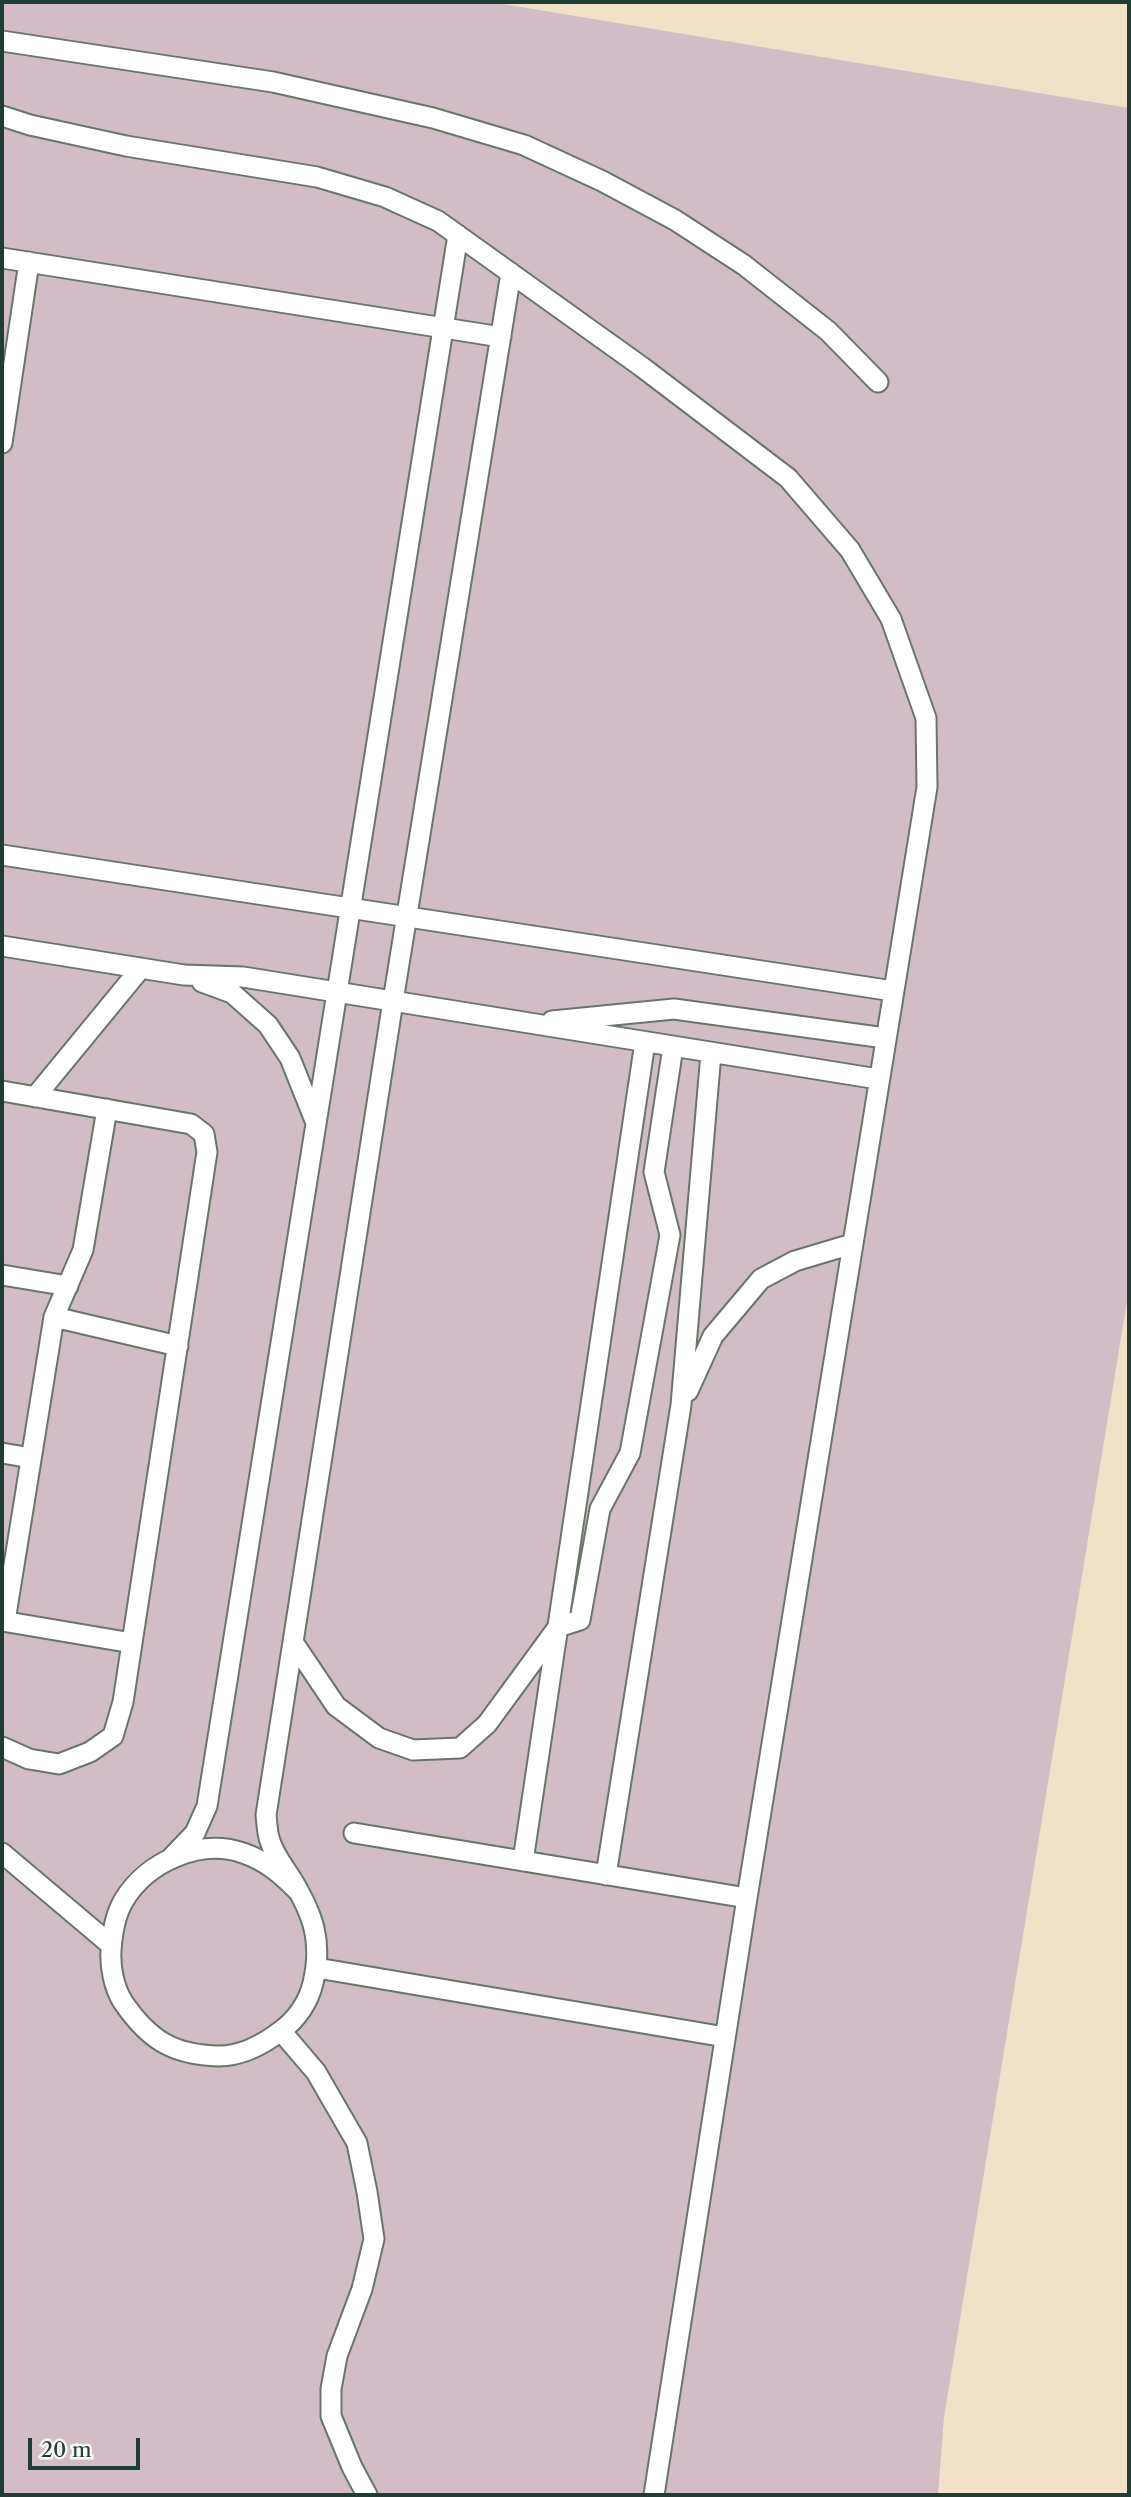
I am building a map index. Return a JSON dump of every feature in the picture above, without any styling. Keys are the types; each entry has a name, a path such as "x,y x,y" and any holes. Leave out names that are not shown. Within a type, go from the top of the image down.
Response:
{"lane":[{"path":"2,41 273,82 432,118 524,145 602,181 663,214 744,265 828,331 878,382"},
{"path":"2,116 30,125 126,146 317,177 386,197 438,221 642,367 788,478 850,550 891,619 926,718 927,787 747,1898 654,2495"},
{"path":"458,235 207,1806 195,1833 172,1857 144,1875 123,1901 112,1932 110,1965 119,1997 138,2024 164,2044 195,2055 229,2056 262,2045 291,2024 310,1994 319,1960 315,1924 270,1840 266,1815 393,1001 511,273"},
{"path":"2,258 501,337"},
{"path":"2,443 29,262"},
{"path":"2,855 893,991"},
{"path":"2,946 184,975 243,978 338,992 523,1024 878,1079"},
{"path":"35,1097 141,968"},
{"path":"184,975 232,993 268,1026 290,1058 316,1125"},
{"path":"523,1024 674,1009 885,1038"},
{"path":"523,1861 645,1042"},
{"path":"293,1642 336,1706 379,1738 413,1751 460,1748 487,1724 558,1627 580,1620 600,1509 630,1453 670,1235 654,1172 673,1047"},
{"path":"606,1875 681,1405 711,1053"},
{"path":"2,1091 191,1124 204,1134 207,1152 123,1702 113,1736 90,1752 59,1763 29,1759 2,1747"},
{"path":"107,1109 83,1250 54,1317 3,1621 132,1643"},
{"path":"681,1405 713,1336 761,1279 795,1261 852,1244"},
{"path":"2,1275 68,1286"},
{"path":"54,1317 178,1346"},
{"path":"2,1453 31,1458"},
{"path":"354,1833 747,1898"},
{"path":"172,1857 206,1849 241,1852 274,1867 299,1892"},
{"path":"2,1853 111,1945"},
{"path":"317,1968 725,2037"},
{"path":"281,2031 316,2072 358,2143 374,2239 362,2289 337,2356 331,2389 331,2416 352,2467 368,2495"}],"shaded area":[{"path":"2,2 491,2 1129,108 1129,1289 944,2417 938,2495 2,2495"}]}
